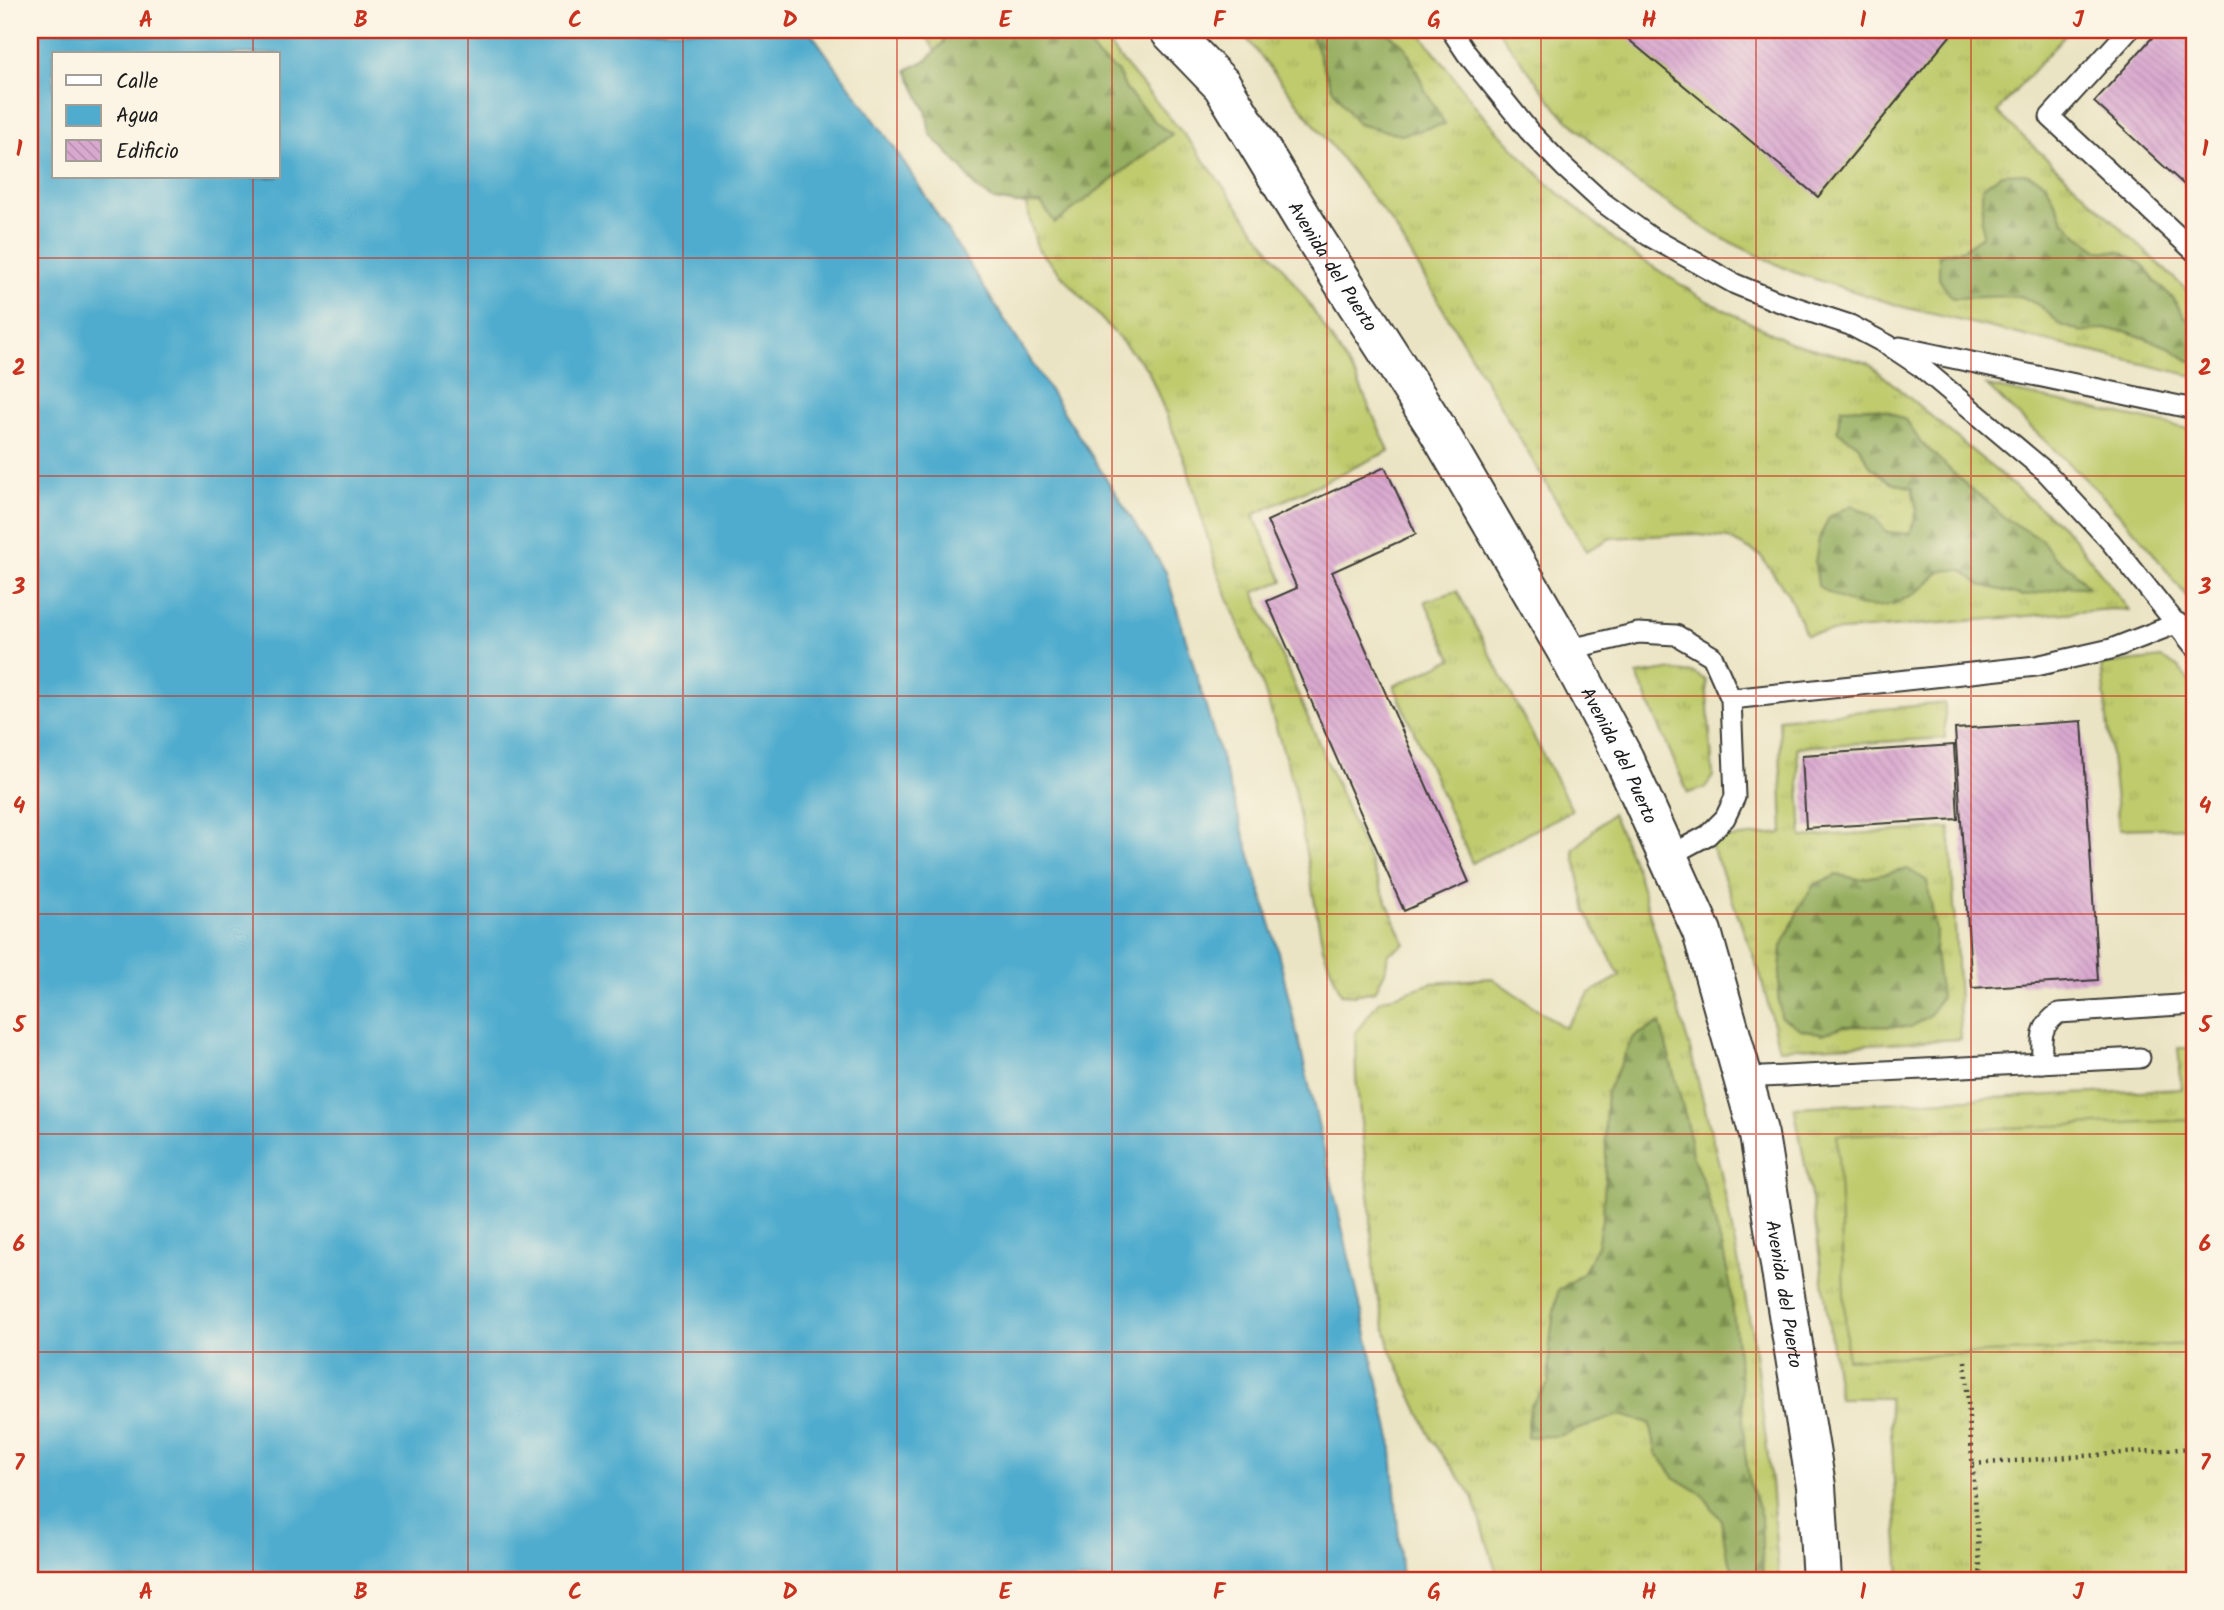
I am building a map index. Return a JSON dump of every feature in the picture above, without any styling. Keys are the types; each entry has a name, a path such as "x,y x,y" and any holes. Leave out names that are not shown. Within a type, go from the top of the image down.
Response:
{"street":[{"name":"Avenida del Puerto","path":"1169,30 1222,85 1314,237 1436,427 1566,650 1624,759 1670,856 1702,932 1759,1135 1814,1473 1822,1580"}],"lane":[{"path":"1451,30 1529,131 1601,201 1649,236 1735,284 1773,300 1850,325 1888,345 1921,367 2046,472 2110,541 2194,646"},
{"path":"2129,30 2050,117 2194,251"},
{"path":"1888,345 2194,409"},
{"path":"1731,699 2036,666 2112,649 2178,623"},
{"path":"1566,650 1638,633 1676,635 1712,656 1731,699 1735,797 1725,818 1708,835 1670,856"},
{"path":"2042,1063 2043,1032 2048,1021 2059,1013 2194,1004"},
{"path":"1743,1078 2140,1058"}],"path":[{"path":"1965,1361 1981,1580"},
{"path":"1973,1464 2194,1448"}],"green space":[{"path":"923,30 1096,30 1192,144 1306,299 1356,377 1389,451 1253,515 1283,581 1254,592 1405,944 1388,954 1385,972 1375,991 1354,995 1341,994 1323,948 1294,786 1264,689 1217,570 1186,463 1148,370 1037,248 1024,197 996,158"},
{"path":"944,30 1078,30 1099,58 1117,71 1127,91 1157,124 1172,134 1055,223 1041,203 1017,204 994,200 976,188 962,168 930,134 926,111 907,70 928,59 944,42"},
{"path":"1240,30 1418,30 1481,113 1547,183 1627,250 1705,300 1789,342 1868,363 2070,533 2129,610 2113,609 1806,634 1788,594 1760,555 1728,538 1689,534 1611,538 1586,551 1393,224"},
{"path":"1309,30 1384,30 1405,46 1425,90 1445,124 1401,135 1358,124 1332,88"},
{"path":"1498,30 2069,30 1997,112 2194,297 2194,376 1903,307 1793,272 1715,235 1634,181 1558,110"},
{"path":"2026,173 2046,183 2064,221 2079,236 2100,251 2122,252 2142,264 2173,298 2185,317 2194,321 2194,361 2168,347 2125,331 2103,329 2080,332 2059,324 2042,307 2021,296 1952,298 1939,279 1939,255 1964,249 1982,236 1982,188 2001,174"},
{"path":"1987,386 2194,430 2194,606 2142,539 2099,492"},
{"path":"1865,407 1888,411 1907,421 1919,440 1968,487 2002,516 2042,540 2054,557 2073,570 2088,587 2068,587 2024,596 1981,585 1962,570 1948,570 1938,573 1926,585 1896,603 1871,607 1846,601 1818,586 1815,562 1819,539 1829,517 1852,505 1872,515 1887,532 1910,534 1917,511 1912,488 1889,481 1871,467 1858,445 1837,431 1841,408"},
{"path":"1457,591 1572,810 1472,863 1394,686 1452,659 1425,601"},
{"path":"2162,658 2179,668 2194,688 2194,827 2119,829 2101,665"},
{"path":"1667,670 1694,673 1706,680 1713,776 1705,788 1688,793 1637,675"},
{"path":"1945,703 1945,738 1797,747 1802,837 1950,828 1961,1039 1779,1049 1761,977 1708,840 1783,833 1779,719"},
{"path":"1612,813 1636,868 1690,1049 1720,1168 1753,1337 1771,1481 1779,1580 1499,1580 1473,1497 1432,1440 1390,1348 1374,1281 1370,1203 1356,1078 1355,1033 1379,1001 1432,983 1492,978 1565,1028 1590,993 1620,976 1586,912 1573,850"},
{"path":"1908,869 1927,881 1936,932 1935,953 1941,997 1929,1016 1910,1027 1844,1026 1823,1034 1801,1029 1781,1017 1778,994 1782,947 1801,904 1815,884 1837,875 1860,879"},
{"path":"1660,1023 1687,1122 1692,1155 1705,1187 1730,1284 1741,1382 1745,1453 1750,1485 1761,1516 1763,1580 1736,1580 1726,1550 1721,1520 1702,1494 1674,1477 1656,1452 1650,1423 1620,1415 1558,1436 1527,1437 1530,1407 1549,1383 1551,1337 1558,1291 1584,1272 1597,1245 1603,1215 1607,1092 1633,1037"},
{"path":"2178,1048 2194,1048 2194,1580 1900,1580 1889,1398 1839,1398 1812,1201 1794,1107 2182,1089"},
{"path":"2194,1120 2194,1344 1847,1359 1837,1135"}],"water":[{"path":"30,30 809,30 894,147 1166,572 1276,943 1391,1438 1402,1580 30,1580"}],"building":[{"path":"1617,30 1955,30 1818,197"},
{"path":"2159,30 2194,30 2194,194 2094,102"},
{"path":"1385,467 1416,534 1332,572 1469,882 1404,911 1267,601 1297,588 1267,521"},
{"path":"2082,721 2098,980 1972,988 1955,729"},
{"path":"1954,745 1958,819 1806,828 1802,755"}]}
